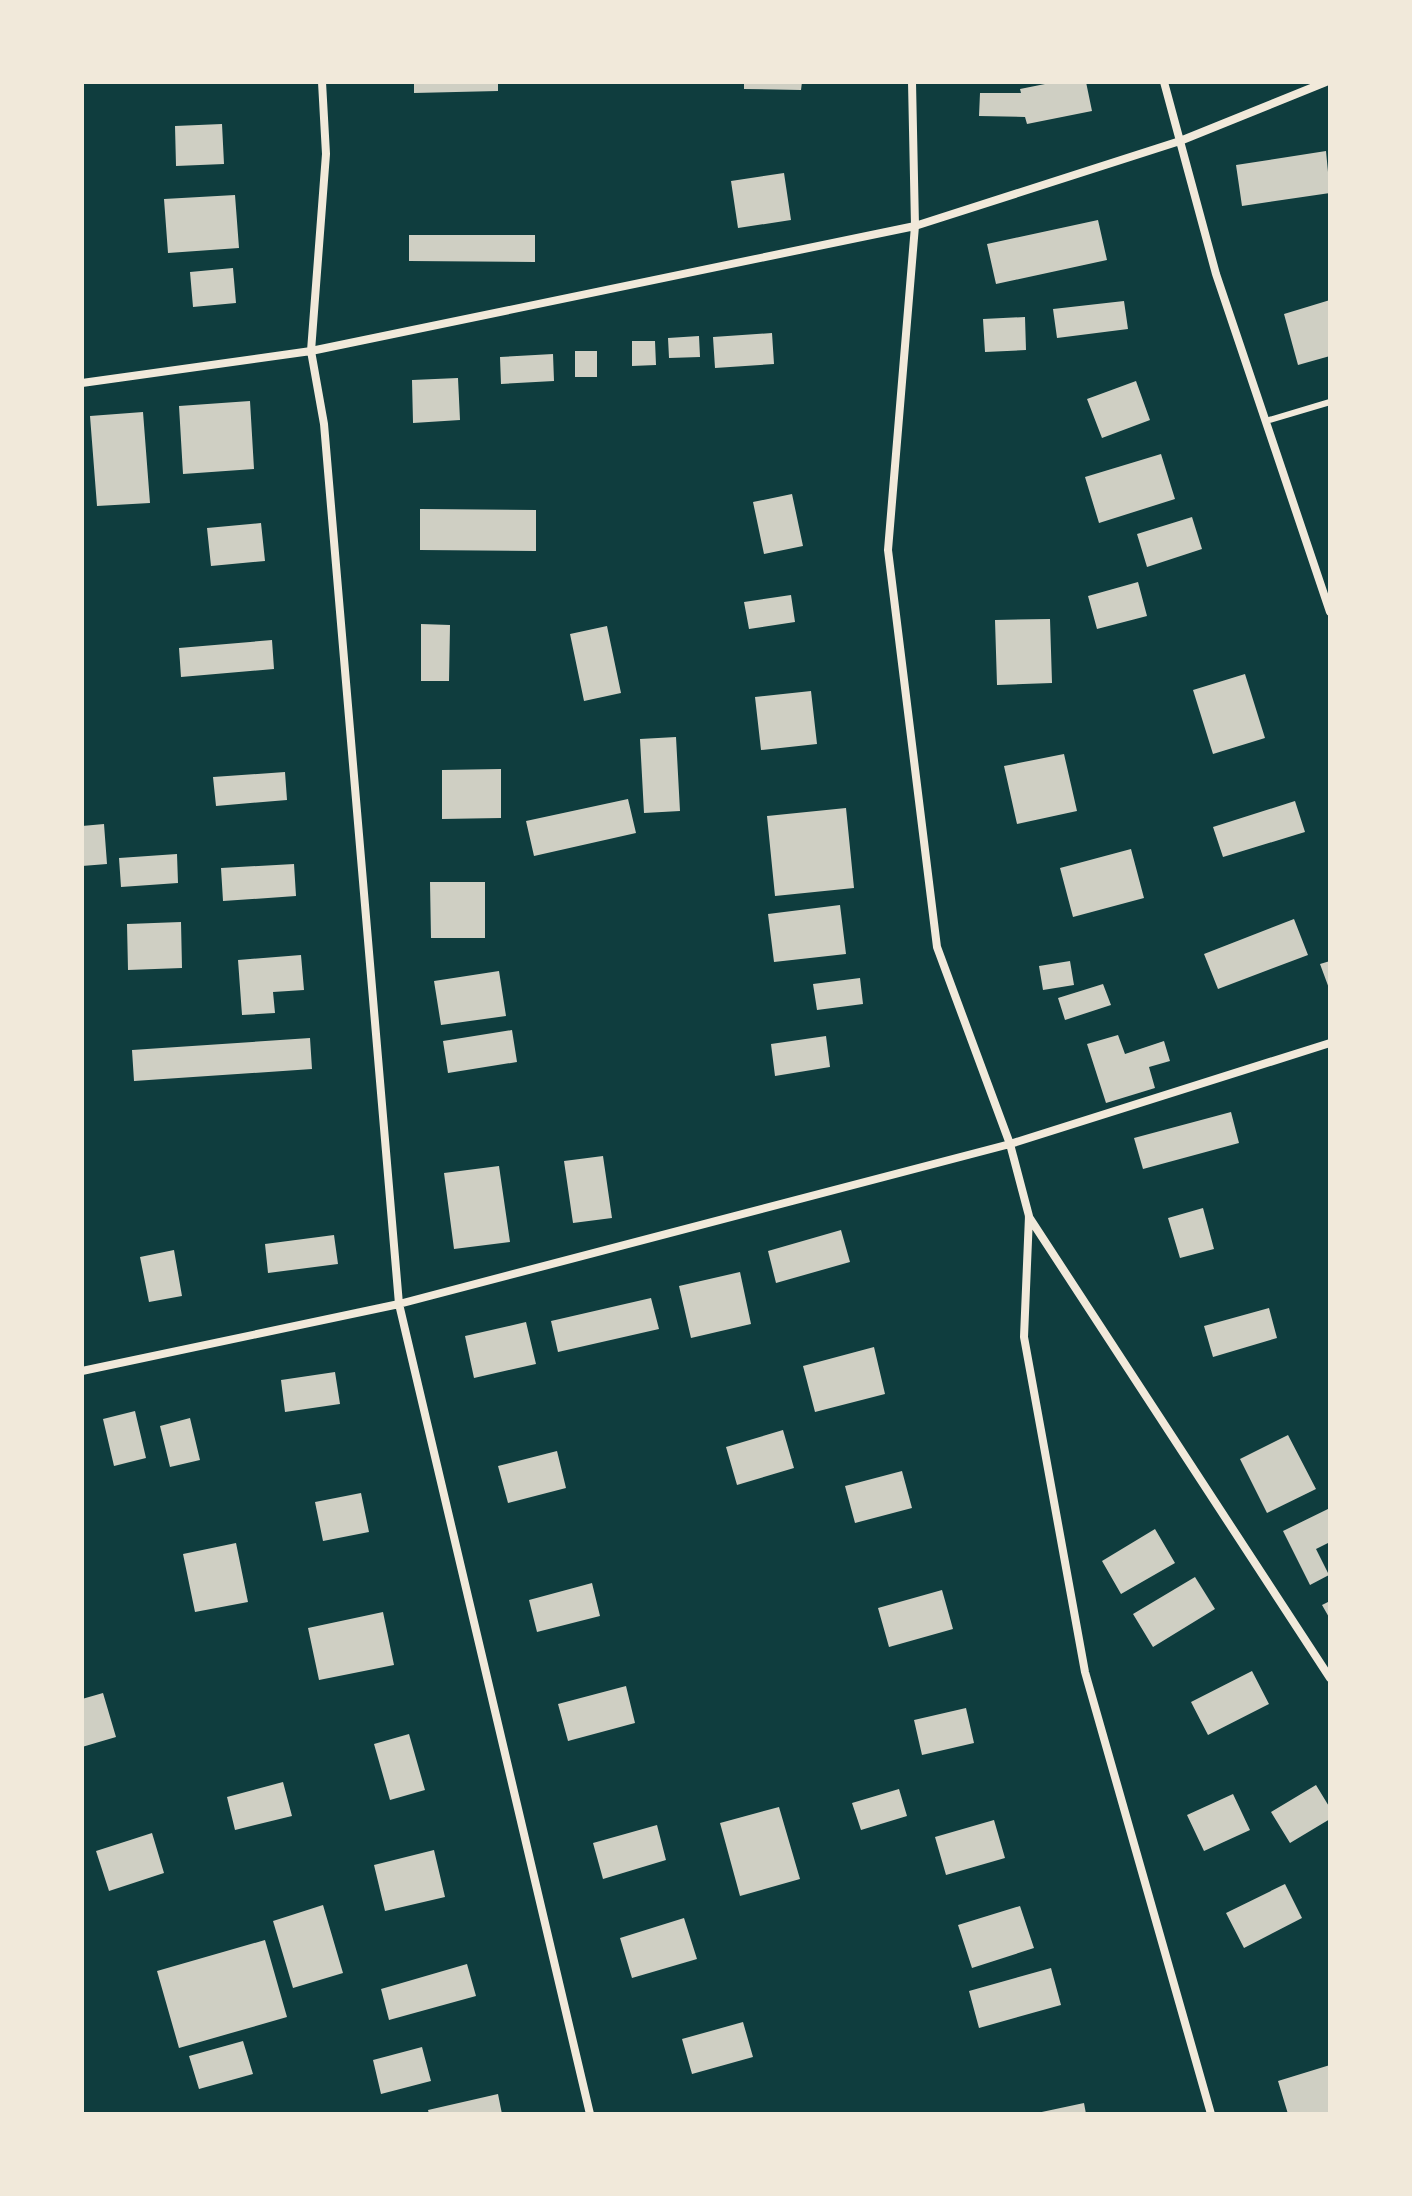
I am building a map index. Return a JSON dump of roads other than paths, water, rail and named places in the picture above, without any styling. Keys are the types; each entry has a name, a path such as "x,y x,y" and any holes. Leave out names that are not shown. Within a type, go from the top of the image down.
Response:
{"street":[{"path":"322,82 326,154 311,351 324,424 399,1304 590,2114"},
{"path":"912,82 915,226 888,550 937,947 1010,1144 1029,1216 1024,1337 1085,1672 1211,2114"},
{"path":"1164,82 1216,274 1330,612"},
{"path":"82,383 311,351 915,226 1180,141 1326,82"},
{"path":"82,1371 399,1304 1010,1144 1330,1043"},
{"path":"1029,1216 1330,1678"}],"lane":[{"path":"1266,421 1330,402"}]}
